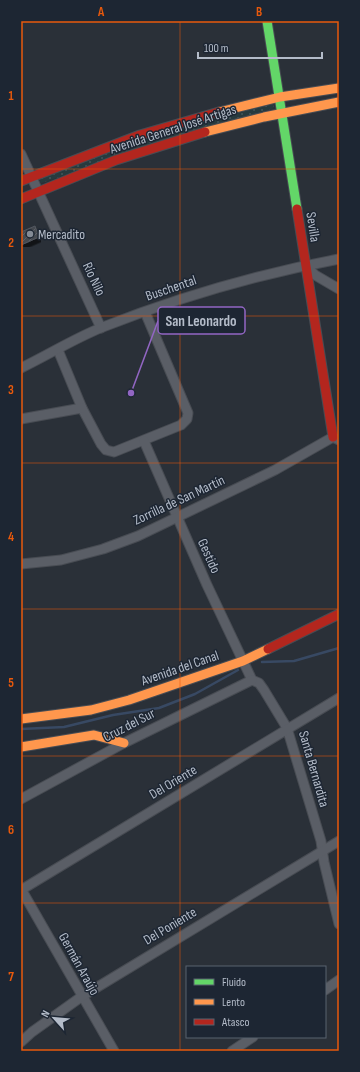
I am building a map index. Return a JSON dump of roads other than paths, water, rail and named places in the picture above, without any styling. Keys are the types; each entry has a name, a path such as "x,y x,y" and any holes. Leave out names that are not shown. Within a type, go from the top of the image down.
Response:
{"street":[{"name":"Sevilla","path":"267,21 305,265 336,438"},
{"name":"Avenida General José Artigas","path":"21,181 140,135 235,107 280,97 339,88"},
{"name":"Avenida General José Artigas","path":"21,200 37,191 141,151 281,111 339,102"},
{"name":"Río Nilo","path":"21,154 30,177 101,328"},
{"name":"Buschental","path":"21,368 101,328 203,292 254,277 339,259"},
{"path":"305,265 315,275 339,289"},
{"path":"58,350 82,408 101,444 106,450 114,452 181,425 187,419 188,414 145,312"},
{"path":"21,418 82,408"},
{"name":"Zorrilla de San Martín","path":"21,564 62,560 103,549 138,536 275,470 336,438"},
{"name":"Gestido","path":"144,441 177,517 252,680"},
{"name":"Avenida del Canal","path":"21,719 91,710 129,700 243,661 339,614"},
{"name":"Santa Bernardita","path":"252,680 259,683 287,728 322,852 339,924"},
{"name":"Cruz del Sur","path":"21,799 124,743 252,680"},
{"name":"Del Oriente","path":"21,890 339,698"},
{"path":"21,747 94,735 124,743"},
{"name":"Del Poniente","path":"21,1042 32,1032 81,997 339,841"},
{"name":"Germán Araújo","path":"21,890 81,997 114,1051"},
{"path":"326,989 339,980"},
{"path":"232,1051 252,1038"}],"waterway":[{"path":"262,662 294,661 339,648"},
{"path":"21,729 64,727 113,715 159,708 195,694 238,670"}],"place":[{"name":"Mercadito","path":"30,234"},
{"name":"San Leonardo","path":"131,393"}]}
